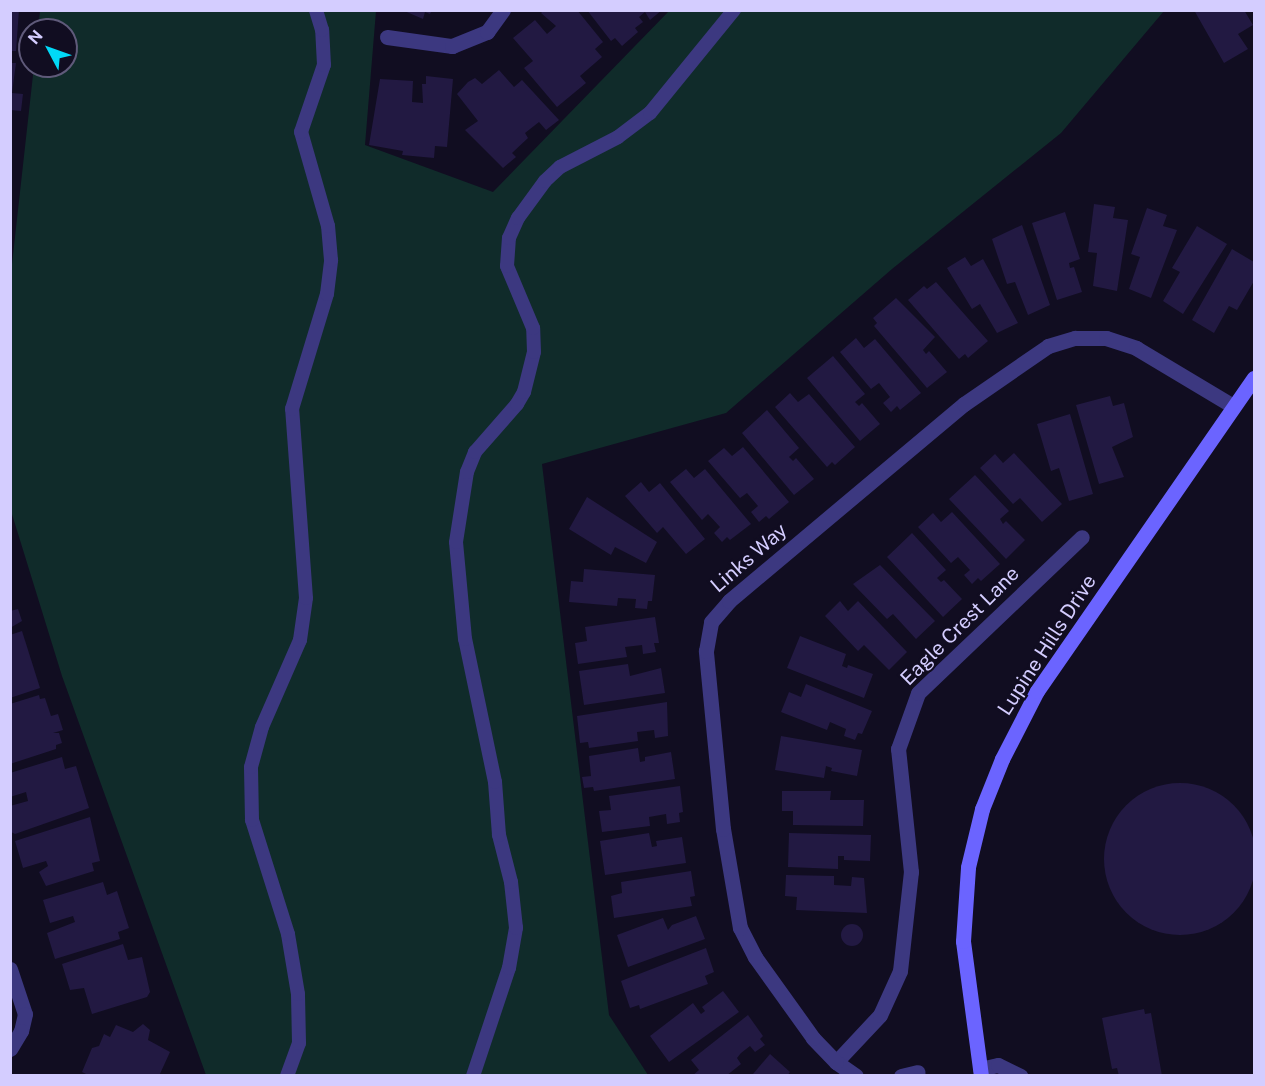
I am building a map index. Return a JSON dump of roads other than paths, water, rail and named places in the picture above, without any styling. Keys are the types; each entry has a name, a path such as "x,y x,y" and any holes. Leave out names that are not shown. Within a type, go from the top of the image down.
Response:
{"street":[{"path":"387,37 452,46 487,32 503,10"},
{"name":"Links Way","path":"856,1076 836,1062 779,992 740,928 723,828 706,651 711,622 729,601 955,411 1048,346 1074,338 1106,338 1136,348 1233,406"},
{"name":"Lupine Hills Drive","path":"981,1072 963,941 968,867 986,799 1002,759 1037,691 1254,378"},
{"name":"Eagle Crest Lane","path":"836,1062 880,1015 900,971 911,872 898,749 918,693 1082,537"},
{"path":"10,969 25,1014 21,1031 10,1049"},
{"path":"981,1072 998,1065 1021,1076"},
{"path":"901,1076 918,1072"}],"lane":[{"path":"288,1076 299,1043 298,994 288,934 252,820 251,767 261,727 300,640 306,598 292,409 327,294 331,260 325,216 301,132 324,65 322,30 316,10"},
{"path":"473,1076 515,947 516,928 511,882 499,835 495,782 467,650 456,542 467,472 475,452 521,398 534,352 533,328 507,266 509,238 518,218 545,181 560,167 618,137 650,113 734,10"}]}
